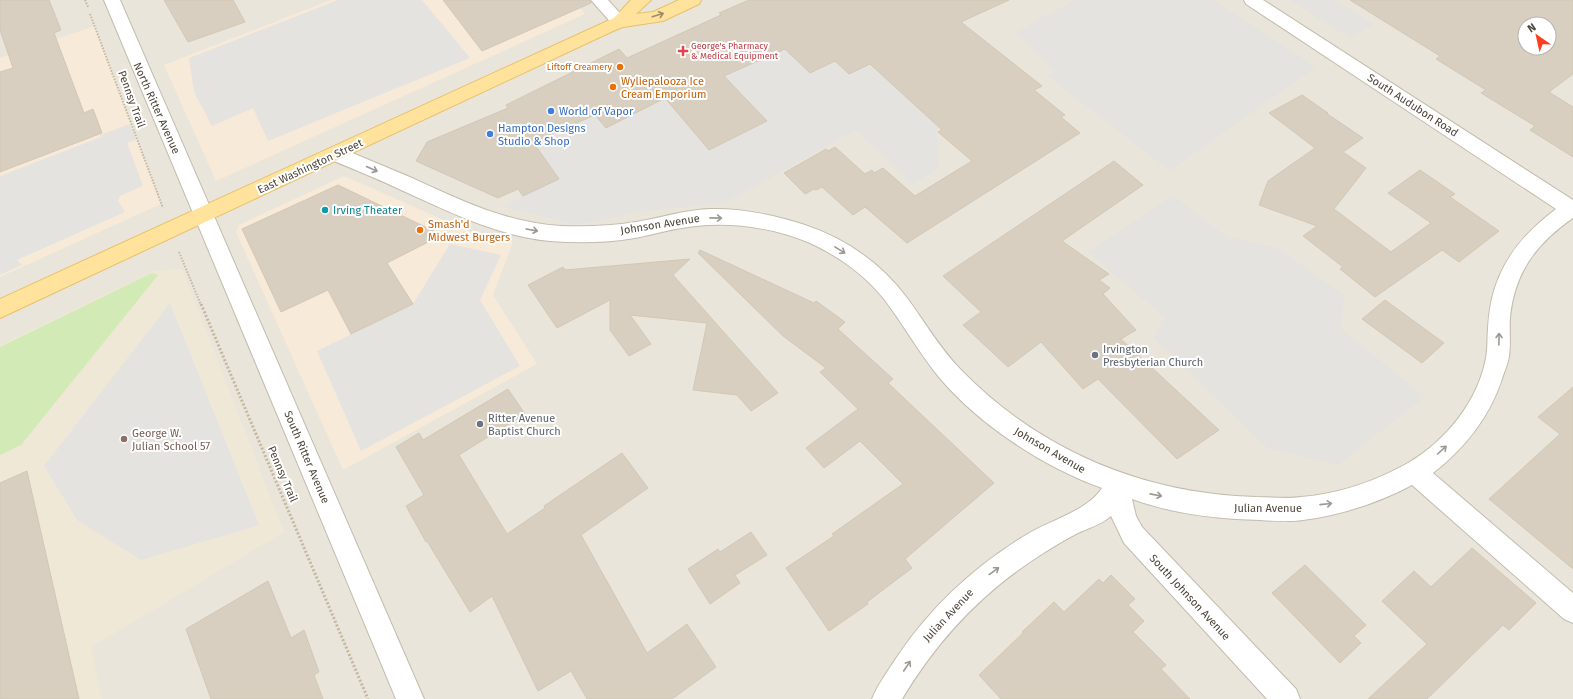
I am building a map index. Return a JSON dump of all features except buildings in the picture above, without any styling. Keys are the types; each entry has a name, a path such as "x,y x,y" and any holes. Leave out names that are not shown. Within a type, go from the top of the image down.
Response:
{"main road":[{"name":"East Washington Street","path":"620,22 638,2 643,0"},
{"name":"East Washington Street","path":"0,309 620,22 657,17 693,0"}],"street":[{"name":"North Ritter Avenue","path":"112,0 150,93 204,215"},
{"path":"599,0 620,22"},
{"name":"South Audubon Road","path":"1252,0 1572,208"},
{"name":"Johnson Avenue","path":"336,154 484,219 518,228 542,232 580,234 632,230 694,218 732,218 756,220 793,229 816,237 848,255 867,269 884,285 899,303 932,353 980,403 1029,440 1076,466 1119,483"},
{"name":"Julian Avenue","path":"886,699 922,643 934,631 944,617 978,583 1028,548 1067,526 1087,518 1104,507 1119,483 1148,493 1193,504 1257,510 1289,510 1334,503 1374,492 1414,472 1426,464 1466,428 1485,399 1498,356 1499,323 1502,303 1513,268 1534,238 1547,226 1572,208"},
{"name":"South Ritter Avenue","path":"204,215 410,699"},
{"path":"1414,472 1573,610"},
{"name":"South Johnson Avenue","path":"1119,483 1118,496 1122,513 1133,535 1286,699"}],"path":[{"name":"Pennsy Trail","path":"85,0 161,204"},
{"name":"Pennsy Trail","path":"181,256 368,699"}],"shaded area":[{"path":"0,0 1573,0 1573,699 0,699"},
{"path":"331,0 573,0 585,14 216,181 164,65"},
{"path":"338,0 422,0 470,58 268,141 253,108 212,126 194,92 189,58"},
{"path":"1076,0 1214,0 1316,67 1170,171 1047,76 1055,71 1015,32"},
{"path":"1290,0 1335,0 1374,24 1350,38"},
{"path":"95,26 161,204 0,277 0,58"},
{"path":"682,33 785,49 810,73 835,61 868,64 937,125 939,168 912,185 856,130 725,203 645,211 577,225 503,206 559,179 533,142 595,115 606,128 665,98 709,150 767,121"},
{"path":"130,124 136,140 127,143 143,186 120,196 118,201 125,212 17,260 22,265 0,275 0,176 101,137 100,135"},
{"path":"344,176 471,232 513,242 493,295 537,364 343,470 236,232 239,225"},
{"path":"1173,195 1227,237 1278,248 1344,295 1341,328 1425,397 1338,465 1269,449 1154,339 1164,317 1088,252"},
{"path":"450,244 501,255 480,300 520,366 361,451 317,351 413,304"},
{"name":"George W. Julian School 57","path":"182,269 284,532 91,647 102,699 0,699 0,345 154,271"},
{"path":"170,303 259,525 141,560 77,520 44,466"}],"green space":[{"path":"152,273 158,275 21,445 0,455 0,347"}],"place":[{"name":"George's Pharmacy & Medical Equipment","path":"683,51"},
{"name":"Liftoff Creamery","path":"620,67"},
{"name":"Wyliepalooza Ice Cream Emporium","path":"613,87"},
{"name":"World of Vapor","path":"551,111"},
{"name":"Hampton Designs Studio & Shop","path":"490,134"},
{"name":"Irving Theater","path":"325,210"},
{"name":"Smash'd Midwest Burgers","path":"420,230"},
{"name":"Irvington Presbyterian Church","path":"1095,355"},
{"name":"Ritter Avenue Baptist Church","path":"480,424"},
{"name":"George W. Julian School 57","path":"124,439"}]}
